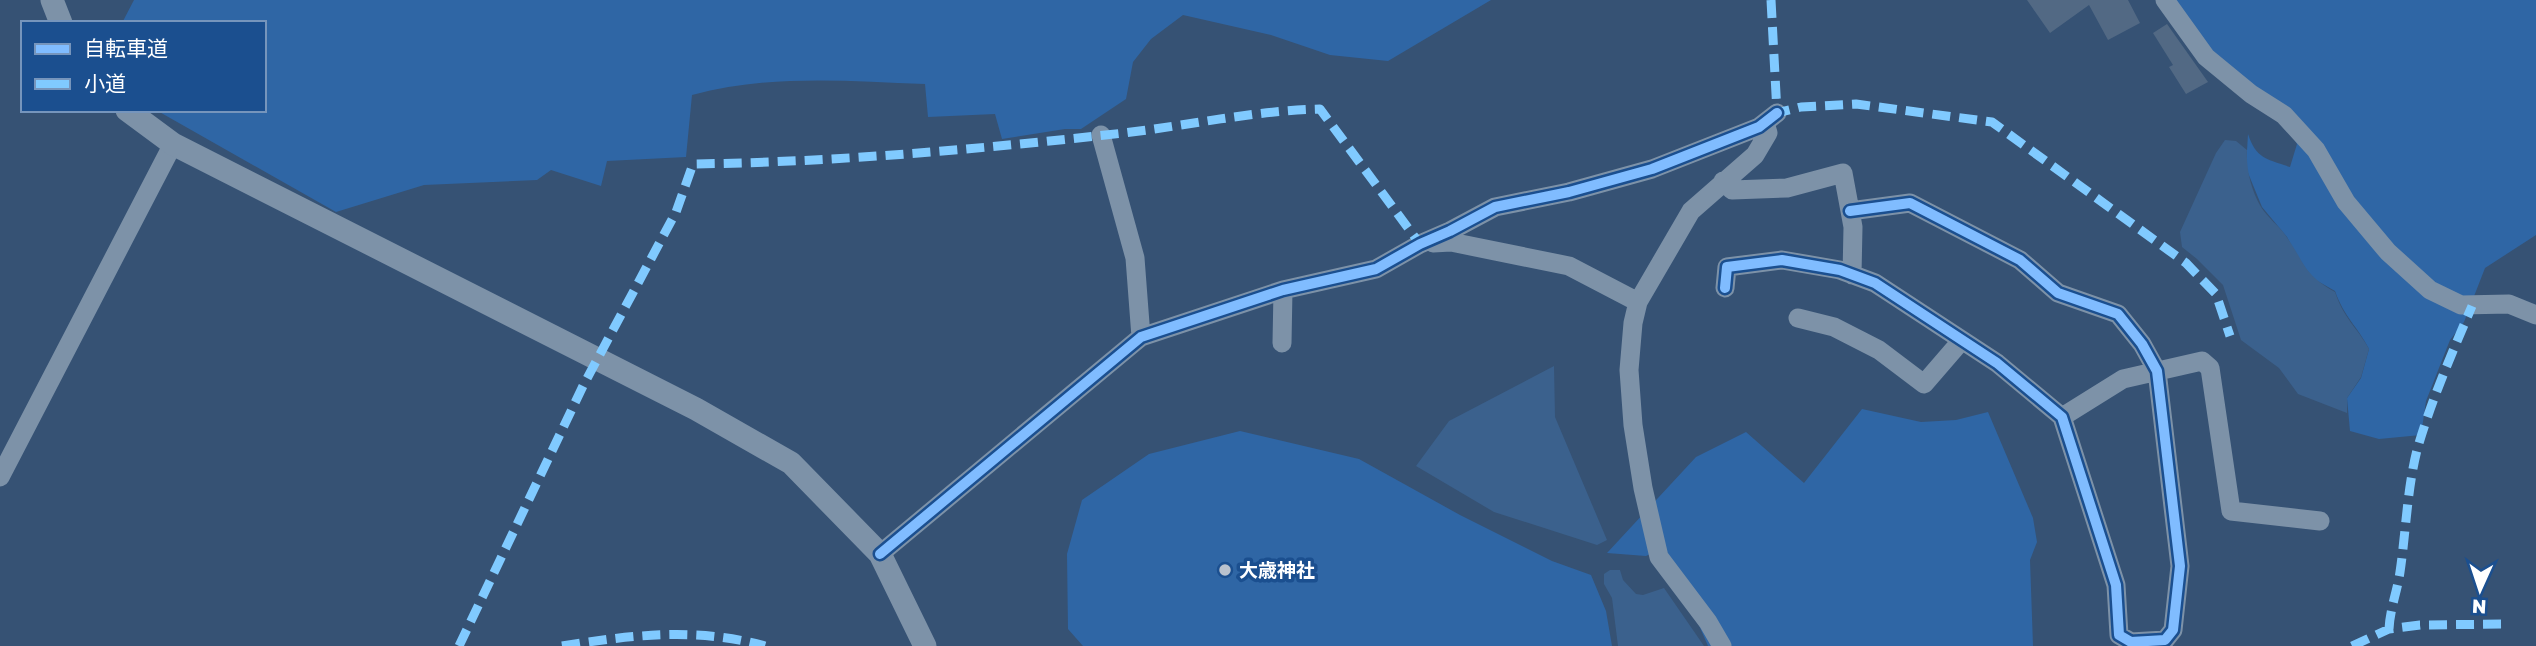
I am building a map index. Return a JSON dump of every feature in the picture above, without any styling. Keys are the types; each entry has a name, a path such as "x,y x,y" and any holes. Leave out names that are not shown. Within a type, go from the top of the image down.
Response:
{"street":[{"path":"52,0 60,21"},
{"path":"2165,0 2206,57 2252,94 2284,115 2316,150 2346,202 2388,252 2430,290 2461,305 2509,304 2536,315"},
{"path":"130,112 173,144 671,396 791,463 880,554 925,646"},
{"path":"880,554 1141,337 1283,290 1376,269 1495,207 1569,192 1652,169 1731,139 1771,118 1768,133 1755,155 1691,211 1638,302 1633,323 1629,370 1633,425 1643,488 1659,556 1708,622 1722,646"},
{"path":"1101,135 1135,258 1141,337"},
{"path":"0,477 173,144"},
{"path":"1723,181 1732,190 1787,188 1843,173 1853,227 1852,275"},
{"path":"1725,288 1727,267 1782,260 1840,270 1875,283 1997,363 2062,417 2116,585 2119,635 2131,642 2165,640 2173,631 2180,566 2157,371 2142,344 2118,314 2058,293 2020,260 1910,203 1850,211"},
{"path":"1420,244 1451,242 1569,266 1638,302"},
{"path":"1282,343 1283,290"},
{"path":"1798,318 1834,327 1879,350 1924,384 1962,340"},
{"path":"2062,417 2123,379 2202,361 2210,368 2231,511 2320,521"}],"shaded area":[{"path":"134,0 1491,0 1388,61 1330,55 1271,35 1183,15 1151,39 1133,62 1126,99 1081,129 1002,139 995,114 928,117 925,84 808,80 750,84 692,95 686,157 607,161 601,186 551,170 537,180 424,185 336,212 160,112 266,112 266,21 123,21"},
{"path":"2162,0 2536,0 2536,235 2485,268 2464,322 2450,340 2426,401 2421,435 2379,439 2350,431 2347,398 2361,378 2369,349 2335,291 2314,279 2299,260 2287,237 2262,207 2246,168 2248,134 2259,153 2269,160 2290,167 2297,144 2289,131"},
{"path":"2225,140 2236,141 2247,150 2250,179 2261,207 2286,236 2310,273 2335,292 2342,309 2369,349 2361,377 2347,398 2347,413 2298,394 2279,368 2241,340 2223,285 2182,247 2180,232 2216,153"},
{"path":"1554,366 1555,417 1607,540 1597,545 1494,512 1416,466 1449,421"},
{"path":"1862,409 1921,422 1956,420 1988,412 2033,518 2037,542 2030,560 2033,646 1708,646 1665,547 1646,556 1607,553 1696,457 1746,432 1804,483"},
{"path":"1240,431 1359,459 1460,515 1552,561 1591,575 1606,611 1612,646 1083,646 1068,629 1067,554 1082,500 1149,454"},
{"path":"1610,570 1620,570 1623,580 1636,594 1643,595 1664,588 1704,646 1618,646 1612,598 1604,584 1604,574"}],"building":[{"path":"2027,0 2128,0 2140,23 2108,40 2089,5 2050,33"},
{"path":"2167,24 2208,82 2186,94 2169,67 2173,65 2153,33"}],"marked path":[{"path":"1771,0 1777,113 1801,107 1856,104 1992,122 2186,263 2216,294 2230,336"},
{"path":"459,646 583,386 676,212 693,164 801,161 963,149 1124,133 1270,112 1320,109 1420,244"},
{"path":"2389,629 2417,450 2435,395 2472,306"},
{"path":"2352,646 2389,629 2420,625 2510,624"},
{"path":"562,646 664,635 714,636 765,646"}],"cycle path":[{"path":"880,554 1141,337 1283,290 1376,269 1495,207 1569,192 1652,169 1759,127 1777,113"},
{"path":"1725,288 1727,267 1782,260 1840,270 1875,283 1997,363 2062,417 2116,585 2119,635 2131,642 2165,640 2173,630 2180,566 2157,371 2142,344 2118,314 2058,293 2020,260 1910,203 1850,211"}],"place":[{"name":"大歳神社","path":"1225,570"}]}
